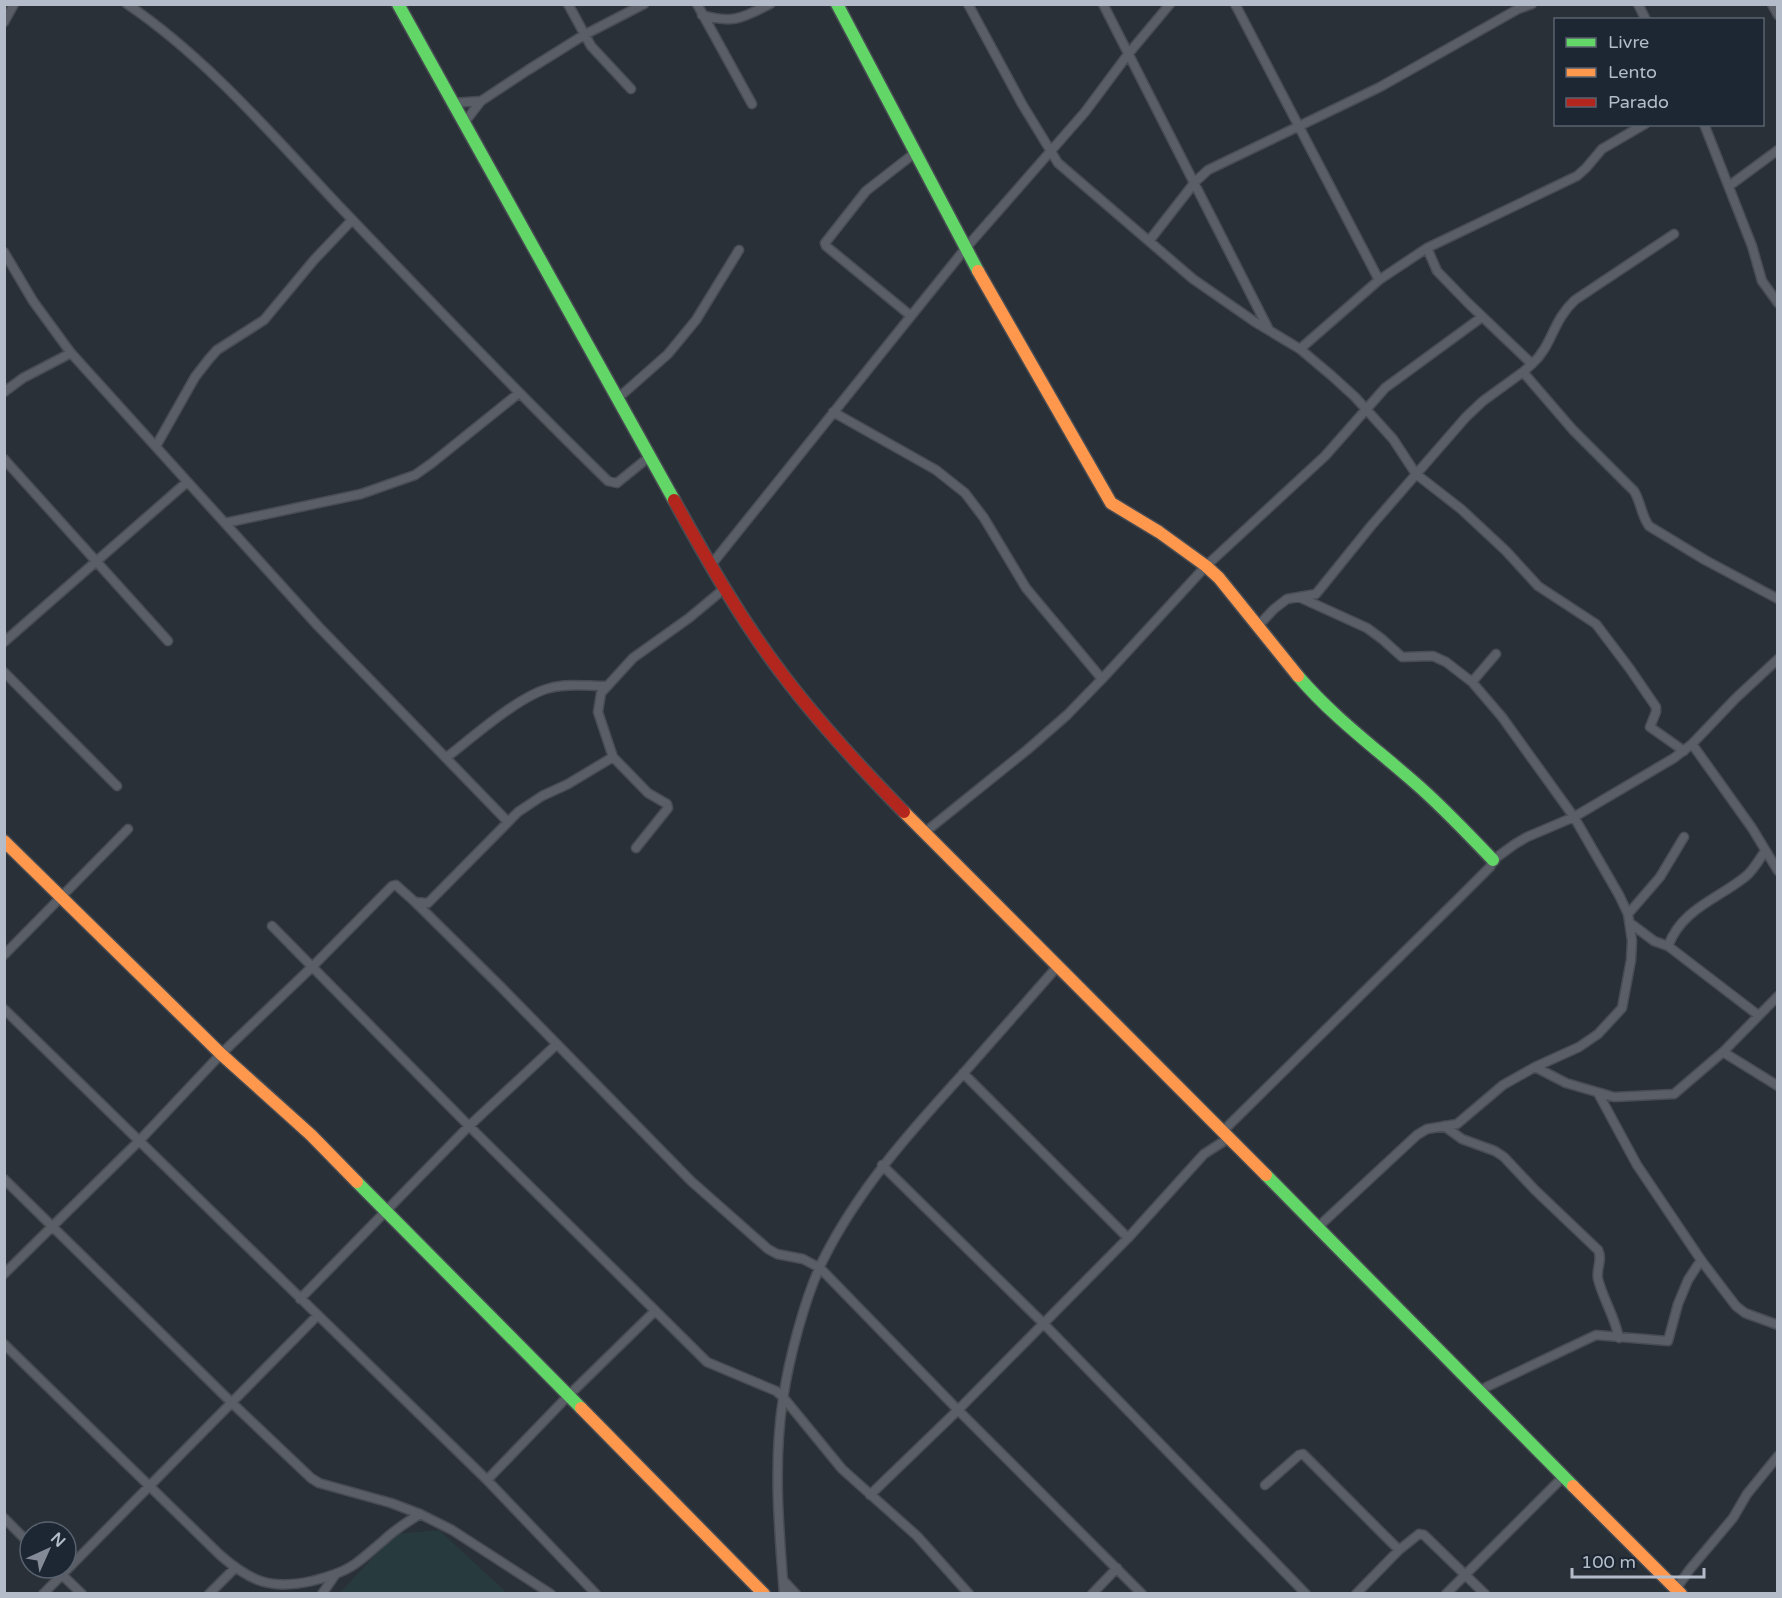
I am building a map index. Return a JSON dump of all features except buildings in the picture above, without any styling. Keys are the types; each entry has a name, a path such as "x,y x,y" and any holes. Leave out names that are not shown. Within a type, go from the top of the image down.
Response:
{"street":[{"path":"4,22 15,4"},
{"path":"127,4 161,30 212,75 519,393 608,481 617,483 650,457"},
{"path":"398,4 711,565 783,675 854,761 924,834 1679,1591 1690,1569 1733,1518 1747,1494 1778,1456"},
{"path":"568,4 584,35 631,89"},
{"path":"464,123 481,101 584,35 644,4"},
{"path":"697,4 752,104"},
{"path":"702,15 730,21 770,4"},
{"path":"837,4 966,249 1111,503 1159,532 1219,578 1303,682 1346,726 1444,809 1493,860"},
{"path":"968,4 1050,153 1071,175 1193,279 1300,349 1332,376 1366,409 1393,440 1416,474 1461,509 1506,551 1538,586 1596,624 1656,707 1650,727 1684,751"},
{"path":"1103,4 1269,330"},
{"path":"711,565 910,316 1085,112 1129,53 1170,4"},
{"path":"1235,4 1379,280"},
{"path":"1149,241 1195,182 1208,170 1380,87 1518,9 1532,4"},
{"path":"1638,4 1645,18"},
{"path":"1772,4 1778,15"},
{"path":"453,104 481,101"},
{"path":"1300,349 1379,280 1427,248 1577,176 1602,149 1642,126"},
{"path":"1705,126 1752,246 1762,281 1778,303"},
{"path":"1729,186 1778,150"},
{"path":"910,316 825,243 866,191 916,153"},
{"path":"156,446 195,377 209,359 217,351 264,320 314,260 352,220"},
{"path":"1257,627 1287,599 1316,594 1371,526 1466,417 1532,364 1545,348 1563,310 1674,234"},
{"path":"1427,248 1437,271 1532,364"},
{"path":"617,399 668,354 696,320 739,250"},
{"path":"4,252 33,301 71,354 318,626 508,822"},
{"path":"924,834 1067,715 1206,566 1325,456 1385,388 1482,317"},
{"path":"4,392 23,378 71,354"},
{"path":"1523,372 1572,430 1634,491 1640,500 1645,520 1649,526 1704,560 1778,599"},
{"path":"225,523 361,494 415,475 519,393"},
{"path":"834,412 936,470 965,493 984,518 1026,588 1102,679"},
{"path":"4,459 168,641"},
{"path":"5,642 187,482"},
{"path":"636,848 668,808 667,804 641,787 613,757 598,712 601,693 633,658 689,618 725,588"},
{"path":"1299,597 1367,628 1402,657 1433,656 1446,662 1472,682 1523,745 1574,817 1619,895 1629,919 1632,941 1631,960 1622,1008 1598,1034 1579,1047 1503,1085 1457,1124 1427,1129 1417,1135 1318,1227"},
{"path":"1472,682 1497,654"},
{"path":"870,1495 958,1410 1128,1238 1204,1154 1226,1135 1490,867 1493,860 1527,837 1574,817 1684,751 1778,659"},
{"path":"4,672 117,786"},
{"path":"447,757 531,695 550,688 570,685 605,686"},
{"path":"1692,744 1752,828 1778,871"},
{"path":"429,917 428,903 528,804 568,784 613,757"},
{"path":"4,956 128,829"},
{"path":"1629,919 1660,877 1684,837"},
{"path":"4,841 221,1054 311,1135 764,1593"},
{"path":"1668,946 1678,927 1691,911 1746,877 1765,851"},
{"path":"4,1274 140,1141 221,1054 312,968 392,886 396,885 691,1181 768,1249 777,1254 803,1259 820,1268 958,1410 1142,1593"},
{"path":"415,902 428,903"},
{"path":"1629,919 1654,941 1668,946 1758,1015"},
{"path":"272,926 707,1362 776,1391 783,1397 842,1469 900,1519 969,1593"},
{"path":"784,1593 778,1455 783,1397 806,1307 820,1268 854,1208 882,1165 1057,967"},
{"path":"1535,1067 1566,1083 1614,1097 1674,1094 1723,1052 1778,996"},
{"path":"4,1009 487,1480 596,1593"},
{"path":"300,1299 469,1126 557,1044"},
{"path":"1723,1052 1778,1086"},
{"path":"963,1073 1128,1238"},
{"path":"1598,1093 1637,1165 1701,1260 1736,1306 1745,1313 1778,1325"},
{"path":"1444,1126 1462,1139 1496,1151 1504,1157 1534,1190 1598,1250 1601,1259 1599,1280 1615,1322 1618,1338"},
{"path":"882,1165 1043,1323 1306,1593"},
{"path":"4,1179 310,1478 319,1483 391,1503 420,1514 453,1530 551,1593"},
{"path":"1478,1390 1596,1335 1668,1341 1678,1304 1688,1280 1701,1260"},
{"path":"487,1480 655,1311"},
{"path":"78,1552 149,1486 317,1316"},
{"path":"4,1344 235,1568 254,1578 271,1584 290,1586 336,1574 369,1554 384,1539 420,1514"},
{"path":"1265,1485 1303,1454 1399,1550"},
{"path":"1446,1593 1564,1476"},
{"path":"4,1518 18,1532"},
{"path":"1356,1593 1399,1550 1419,1534 1424,1535 1485,1593"},
{"path":"209,1593 235,1568"},
{"path":"1092,1593 1117,1568"},
{"path":"322,1593 336,1574"},
{"path":"43,1593 52,1580"},
{"path":"68,1580 82,1593"},
{"path":"783,1580 796,1593"}],"green space":[{"path":"439,1530 507,1593 339,1594 395,1534"}],"traffic: fast":[{"path":"398,4 674,500"},
{"path":"837,4 978,271"},
{"path":"1298,676 1339,718 1414,782 1493,860"},
{"path":"1266,1175 1573,1486"},
{"path":"357,1182 581,1408"}],"traffic: slow":[{"path":"978,271 1111,503 1159,532 1219,578 1298,676"},
{"path":"904,812 1266,1175"},
{"path":"4,841 221,1054 311,1135 357,1182"},
{"path":"581,1408 764,1594"},
{"path":"1573,1486 1681,1594"}],"traffic: jam":[{"path":"674,500 725,589 768,654 826,728 904,812"}]}
